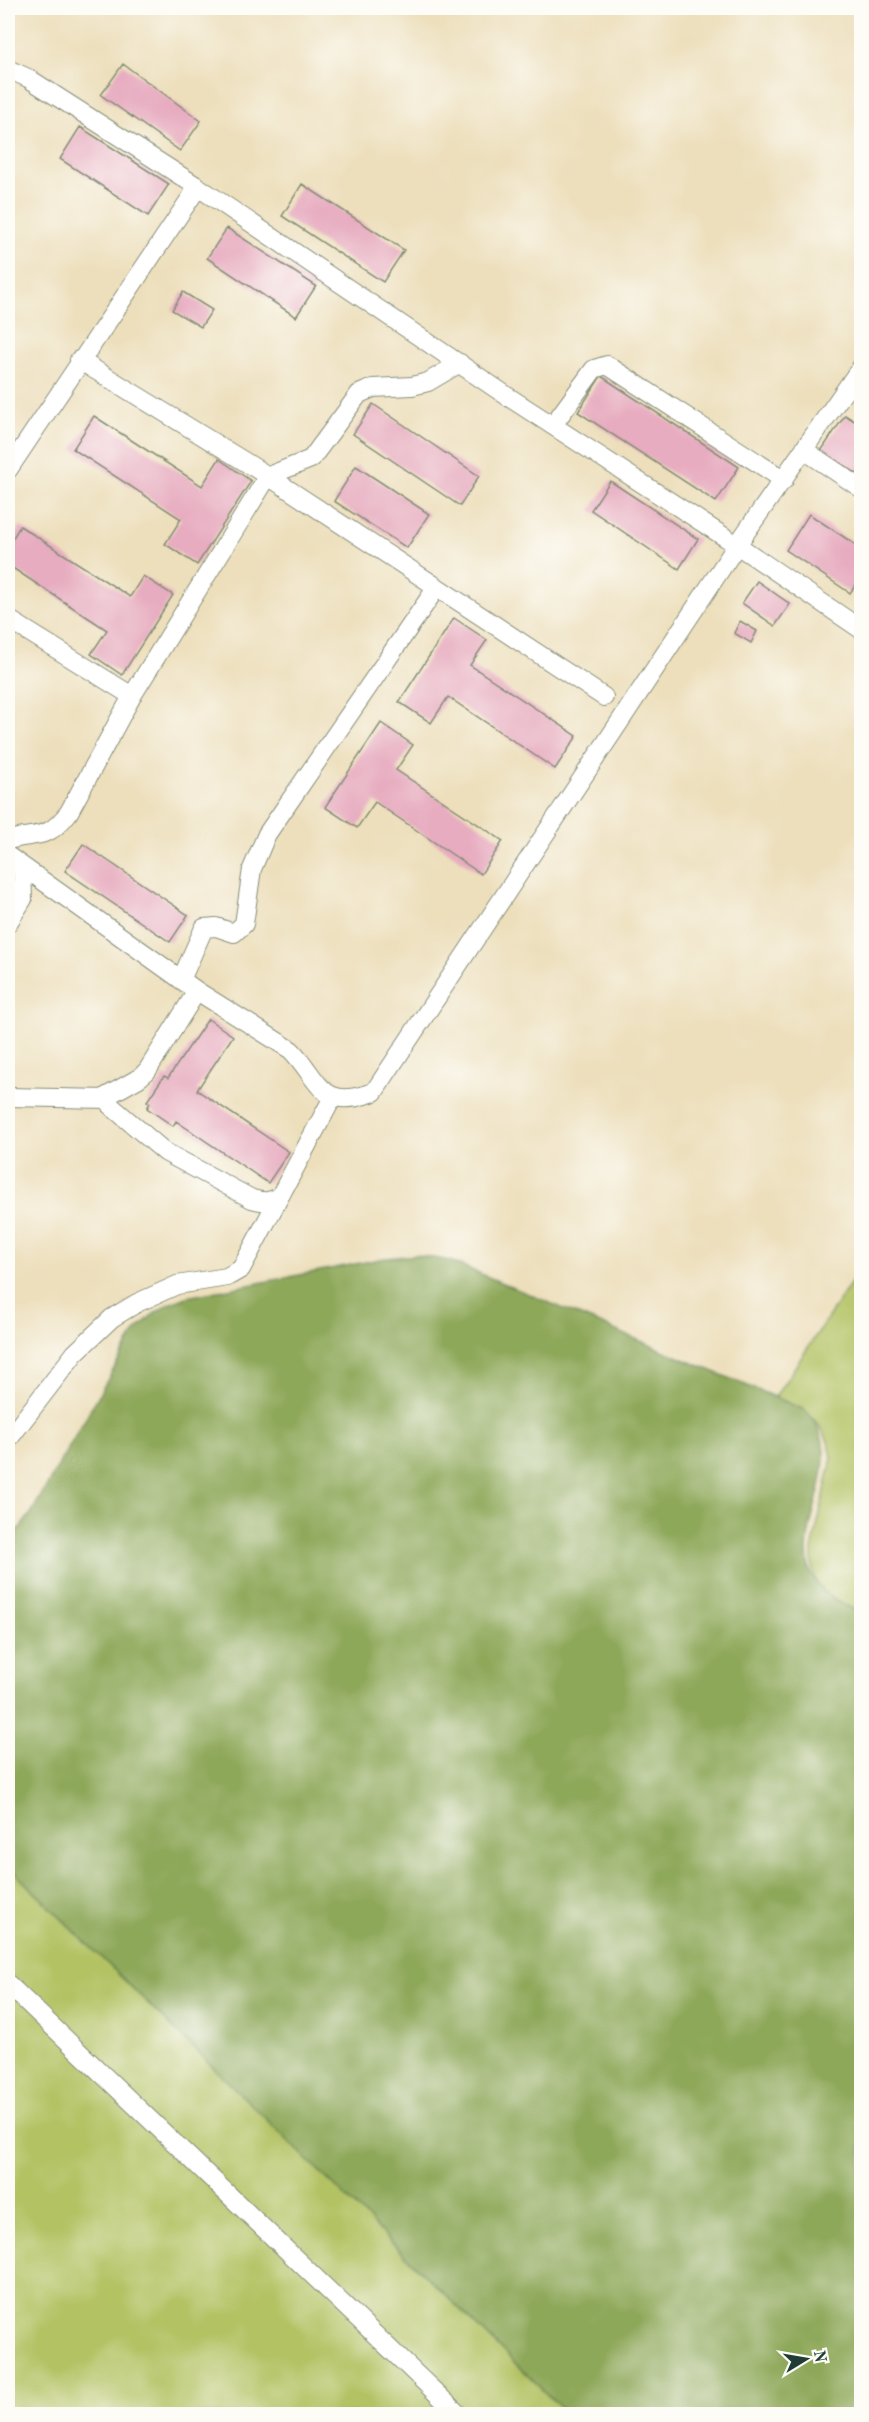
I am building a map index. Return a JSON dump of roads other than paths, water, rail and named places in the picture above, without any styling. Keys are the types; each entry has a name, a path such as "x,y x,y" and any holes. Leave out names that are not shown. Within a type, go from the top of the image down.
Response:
{"lane":[{"path":"8,69 28,78 198,187 861,630"},
{"path":"8,470 79,360 198,187"},
{"path":"79,360 268,476 604,697"},
{"path":"8,840 45,834 56,829 69,812 132,696 268,476 311,459 359,394 373,388 412,386 428,382 460,363"},
{"path":"553,425 594,369 607,365 784,480"},
{"path":"15,861 197,991 291,1050 301,1060 310,1077 333,1097 359,1098 374,1092 737,545 861,366"},
{"path":"804,450 861,489"},
{"path":"181,980 204,928 216,927 234,933 244,924 252,869 267,834 437,587"},
{"path":"8,619 132,696"},
{"path":"8,923 23,898 15,861"},
{"path":"107,1099 112,1092 139,1078 147,1071 197,991"},
{"path":"8,1097 107,1099"},
{"path":"8,1440 75,1353 118,1314 177,1285 227,1277 241,1269 333,1097"},
{"path":"107,1099 111,1106 165,1152 252,1199 263,1202 280,1196"},
{"path":"8,1984 458,2415"}]}
